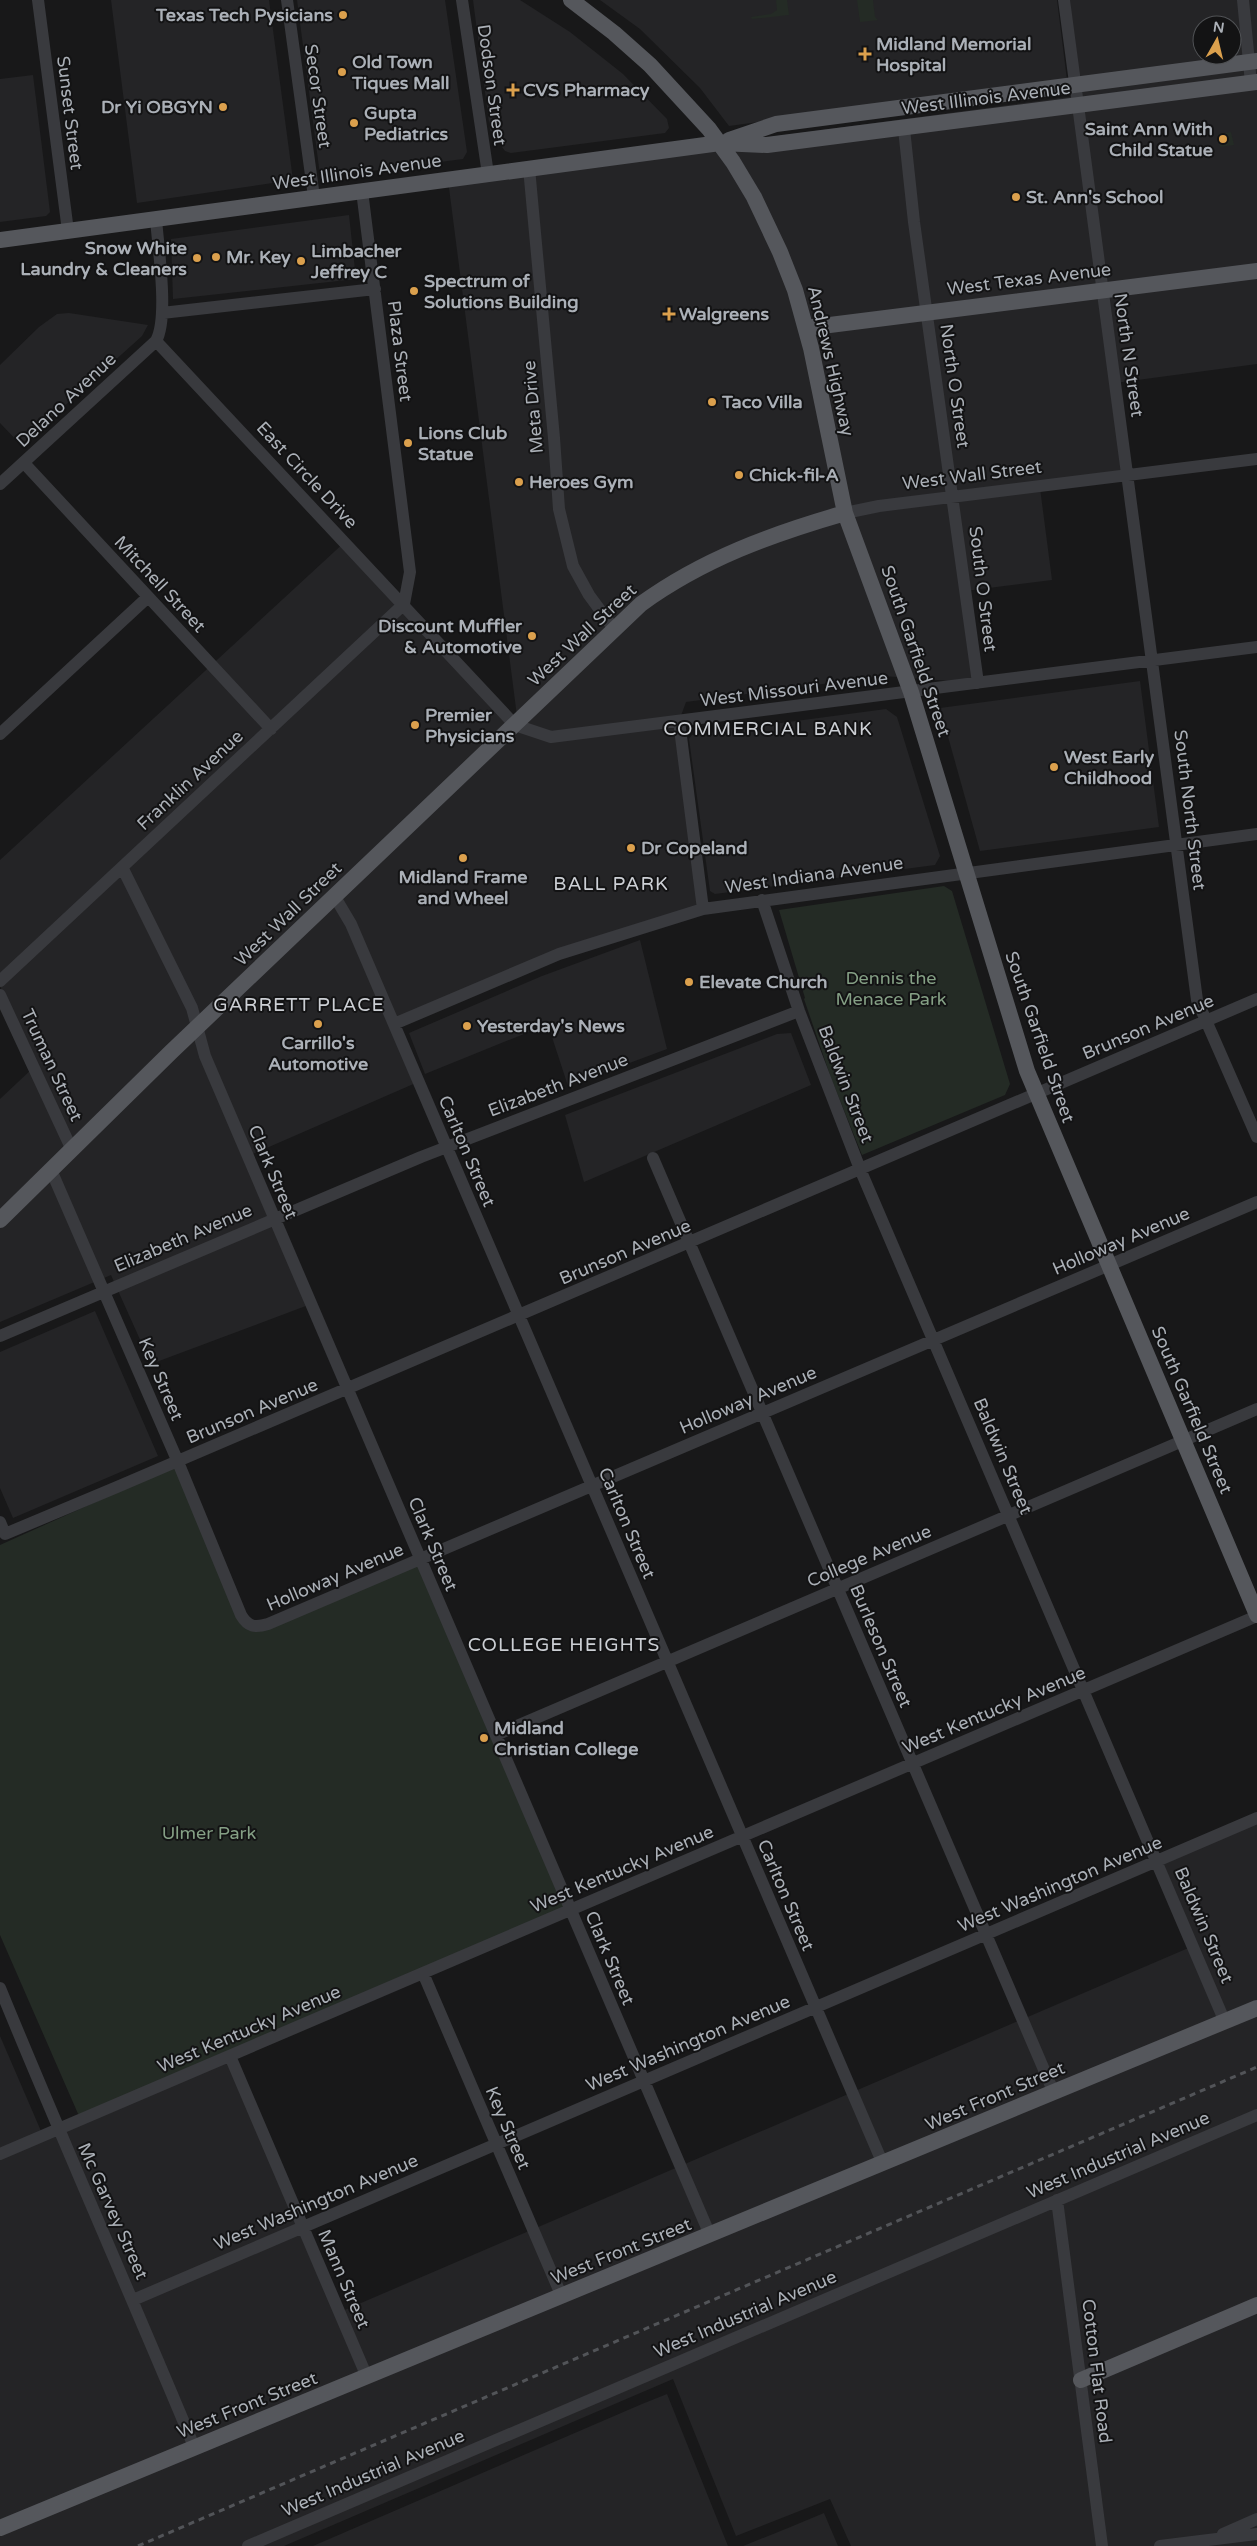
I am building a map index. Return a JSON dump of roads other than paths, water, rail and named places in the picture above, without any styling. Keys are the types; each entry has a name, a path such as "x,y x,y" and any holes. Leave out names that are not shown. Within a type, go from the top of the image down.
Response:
{"main road":[{"name":"Andrews Highway","path":"571,0 614,33 650,65 692,109 720,143 744,179 768,224 792,280 806,328 845,513"},
{"name":"West Illinois Avenue","path":"720,143 776,124 1254,61"},
{"name":"West Illinois Avenue","path":"0,240 720,143 767,145 1254,83"},
{"name":"West Texas Avenue","path":"806,328 1257,270"},
{"name":"West Wall Street","path":"0,1220 197,1028 641,604 685,574 740,548 780,532 845,513"},
{"name":"South Garfield Street","path":"845,513 911,692 1027,1071 1257,1616"},
{"name":"West Front Street","path":"0,2528 710,2236 1257,2008"},
{"path":"1081,2380 1257,2305"}],"street":[{"name":"Sunset Street","path":"38,0 68,231"},
{"name":"Secor Street","path":"287,0 314,197"},
{"name":"Dodson Street","path":"462,0 488,174"},
{"name":"North N Street","path":"1064,0 1128,476"},
{"path":"1242,0 1254,61 1254,83"},
{"name":"North O Street","path":"904,128 953,498"},
{"name":"Meta Drive","path":"529,168 559,509 573,566 589,595 614,629"},
{"name":"Plaza Street","path":"362,191 410,572 404,604"},
{"path":"156,219 162,313 161,332 156,341"},
{"path":"162,313 375,289"},
{"name":"East Circle Drive","path":"156,341 404,604 515,725"},
{"name":"Delano Avenue","path":"0,484 156,341"},
{"name":"West Wall Street","path":"845,513 1257,459"},
{"name":"Mitchell Street","path":"24,463 271,729"},
{"name":"South North Street","path":"1128,476 1197,1000 1257,1137"},
{"name":"South O Street","path":"953,498 978,683"},
{"path":"0,734 148,597"},
{"name":"Franklin Avenue","path":"0,981 404,604"},
{"name":"West Missouri Avenue","path":"515,725 551,737 1257,646"},
{"path":"679,721 703,909"},
{"name":"West Indiana Avenue","path":"394,1024 559,954 703,909 1257,834"},
{"name":"Clark Street","path":"122,867 192,1008 205,1056 710,2236"},
{"name":"Carlton Street","path":"335,897 351,924 883,2164"},
{"name":"Baldwin Street","path":"762,900 799,1011 860,1169 1158,1861 1225,2022"},
{"name":"Truman Street","path":"0,995 72,1150"},
{"name":"Brunson Avenue","path":"2,1528 178,1462 1257,1000"},
{"name":"Elizabeth Avenue","path":"0,1336 447,1147 799,1011"},
{"name":"Burleson Street","path":"653,1158 1054,2093"},
{"name":"Key Street","path":"51,1170 178,1462 241,1615 246,1623 253,1626"},
{"name":"Holloway Avenue","path":"253,1626 268,1624 420,1560 1257,1202"},
{"name":"College Avenue","path":"496,1735 1257,1409"},
{"name":"West Kentucky Avenue","path":"0,2154 1257,1616"},
{"name":"West Washington Avenue","path":"133,2300 1257,1818"},
{"name":"Key Street","path":"423,1973 562,2297"},
{"name":"Mc Garvey Street","path":"0,1988 58,2129 98,2215 195,2449"},
{"name":"Mann Street","path":"230,2056 367,2377"},
{"name":"West Industrial Avenue","path":"248,2546 1257,2115"},
{"name":"Cotton Flat Road","path":"1057,2200 1102,2546"},
{"path":"1209,2540 1257,2519"},
{"path":"1160,2546 1257,2534"}],"railway":[{"path":"138,2546 1257,2067"}],"place":[{"name":"Texas Tech Pysicians","path":"343,15"},
{"name":"Midland Memorial Hospital","path":"865,54"},
{"name":"Old Town Tiques Mall","path":"342,72"},
{"name":"CVS Pharmacy","path":"513,90"},
{"name":"Dr Yi OBGYN","path":"223,107"},
{"name":"Gupta Pediatrics","path":"354,123"},
{"name":"Saint Ann With Child Statue","path":"1223,139"},
{"name":"St. Ann's School","path":"1016,197"},
{"name":"Mr. Key","path":"216,257"},
{"name":"Snow White Laundry & Cleaners","path":"197,258"},
{"name":"Limbacher Jeffrey C","path":"301,261"},
{"name":"Spectrum of Solutions Building","path":"414,291"},
{"name":"Walgreens","path":"669,314"},
{"name":"Taco Villa","path":"712,402"},
{"name":"Lions Club Statue","path":"408,443"},
{"name":"Chick-fil-A","path":"739,475"},
{"name":"Heroes Gym","path":"519,482"},
{"name":"Discount Muffler & Automotive","path":"532,636"},
{"name":"Premier Physicians","path":"415,725"},
{"name":"West Early Childhood","path":"1054,767"},
{"name":"Dr Copeland","path":"631,848"},
{"name":"Midland Frame and Wheel","path":"463,858"},
{"name":"Elevate Church","path":"689,982"},
{"name":"Carrillo's Automotive","path":"318,1024"},
{"name":"Yesterday's News","path":"467,1026"},
{"name":"Midland Christian College","path":"484,1738"}],"district":[{"name":"COMMERCIAL BANK","path":"768,728"},
{"name":"BALL PARK","path":"611,883"},
{"name":"GARRETT PLACE","path":"299,1004"},
{"name":"COLLEGE HEIGHTS","path":"564,1644"}],"park label":[{"name":"Dennis the Menace Park","path":"891,988"},
{"name":"Ulmer Park","path":"209,1833"}]}
